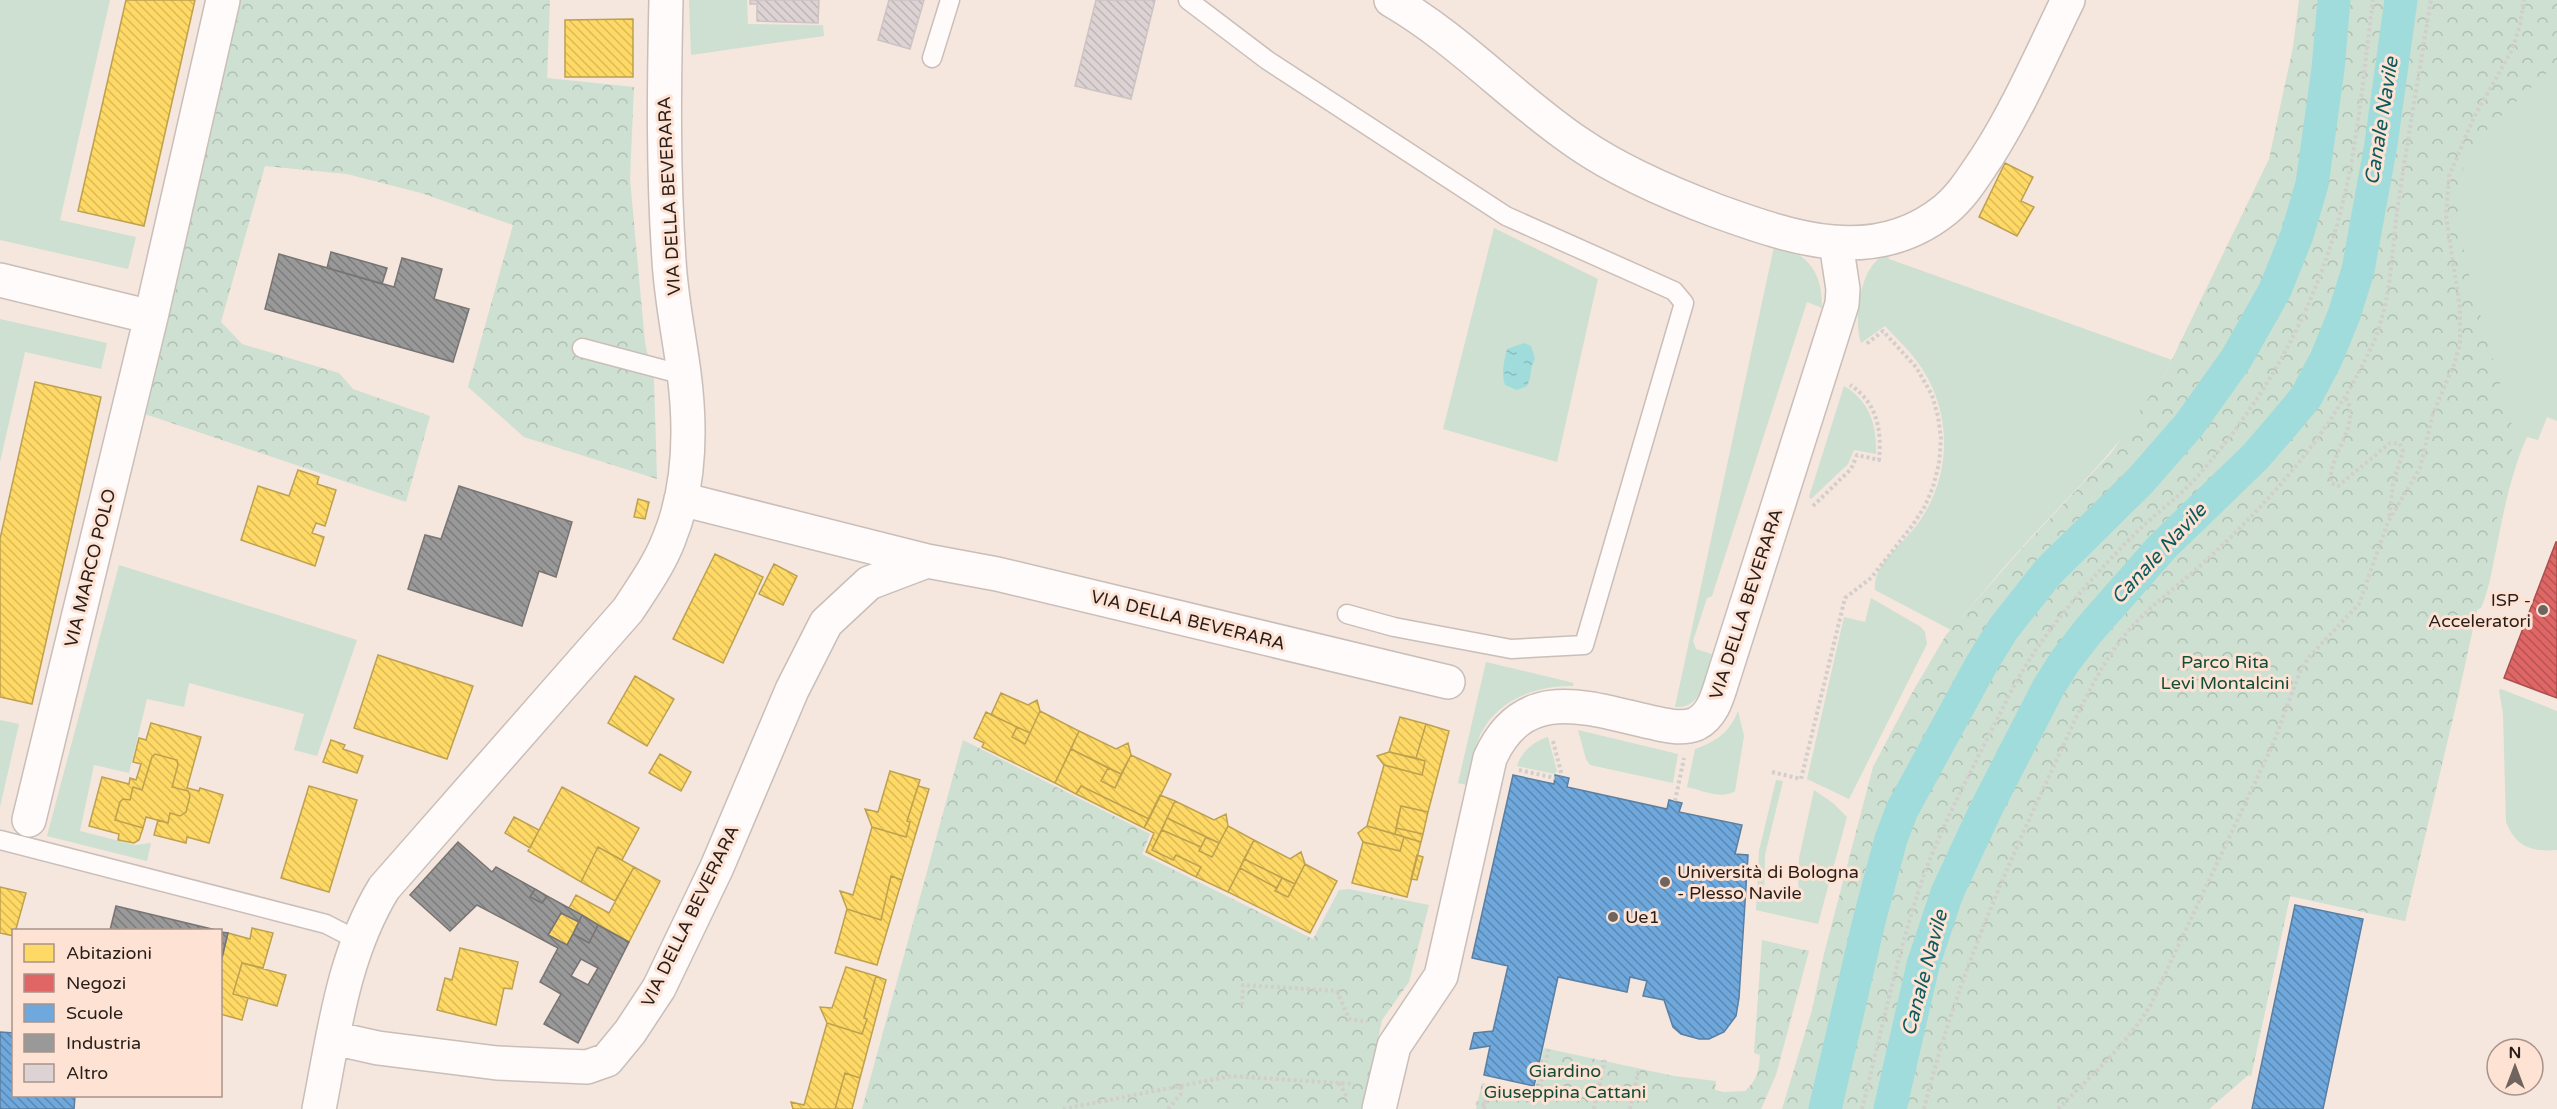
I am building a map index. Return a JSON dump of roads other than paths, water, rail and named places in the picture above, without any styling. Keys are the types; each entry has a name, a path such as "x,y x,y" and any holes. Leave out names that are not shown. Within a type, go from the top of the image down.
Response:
{"street":[{"name":"VIA MARCO POLO","path":"29,820 151,317 223,0"},
{"name":"VIA DELLA BEVERARA","path":"319,1109 345,982 357,940 369,911 384,888 563,687 628,610 654,571 670,538 681,500 687,434 684,375 669,262 664,128 666,0"},
{"path":"1391,0 1453,42 1545,118 1608,161 1685,199 1759,227 1798,238 1836,243 1892,237 1920,226 1945,210 1967,188 2007,125 2068,0"},
{"name":"VIA DELLA BEVERARA","path":"1379,1109 1394,1046 1441,976 1490,758 1506,730 1526,716 1552,705 1585,707 1676,726 1694,724 1710,712 1722,682 1842,304 1844,290 1836,243"},
{"path":"0,280 151,317"},
{"name":"VIA DELLA BEVERARA","path":"681,500 890,549 927,561 998,574 1448,682"},
{"name":"VIA DELLA BEVERARA","path":"333,1038 378,1048 496,1063 587,1067 607,1060 630,1032 659,988 717,867 792,690 826,623 869,583 927,561"}],"lane":[{"path":"932,58 950,0"},
{"path":"1188,0 1267,60 1506,216 1674,291 1684,303 1584,645 1511,649 1394,627 1347,614"},
{"path":"582,348 684,375"},
{"path":"0,840 326,924 357,940"}],"water":[{"path":"1524,343 1531,346 1535,359 1527,386 1517,390 1505,385 1504,363 1507,349"}],"waterway":[{"name":"Canale Navile","path":"1825,1109 1869,921 1891,839 1902,810 1981,665 2003,629 2048,572 2141,480 2189,425 2236,359 2275,290 2297,235 2312,184 2328,69 2334,0"},
{"name":"Canale Navile","path":"1890,1109 1923,965 1947,893 1986,809 2048,688 2089,630 2162,547 2255,457 2281,427 2306,397 2326,359 2344,315 2358,270 2381,144 2401,0"}],"place":[{"name":"ISP - Acceleratori","path":"2543,610"},
{"name":"Università di Bologna - Plesso Navile","path":"1665,882"},
{"name":"Ue1","path":"1613,917"}],"park label":[{"name":"Parco Rita Levi Montalcini","path":"2225,672"},
{"name":"Giardino Giuseppina Cattani","path":"1565,1081"}]}
